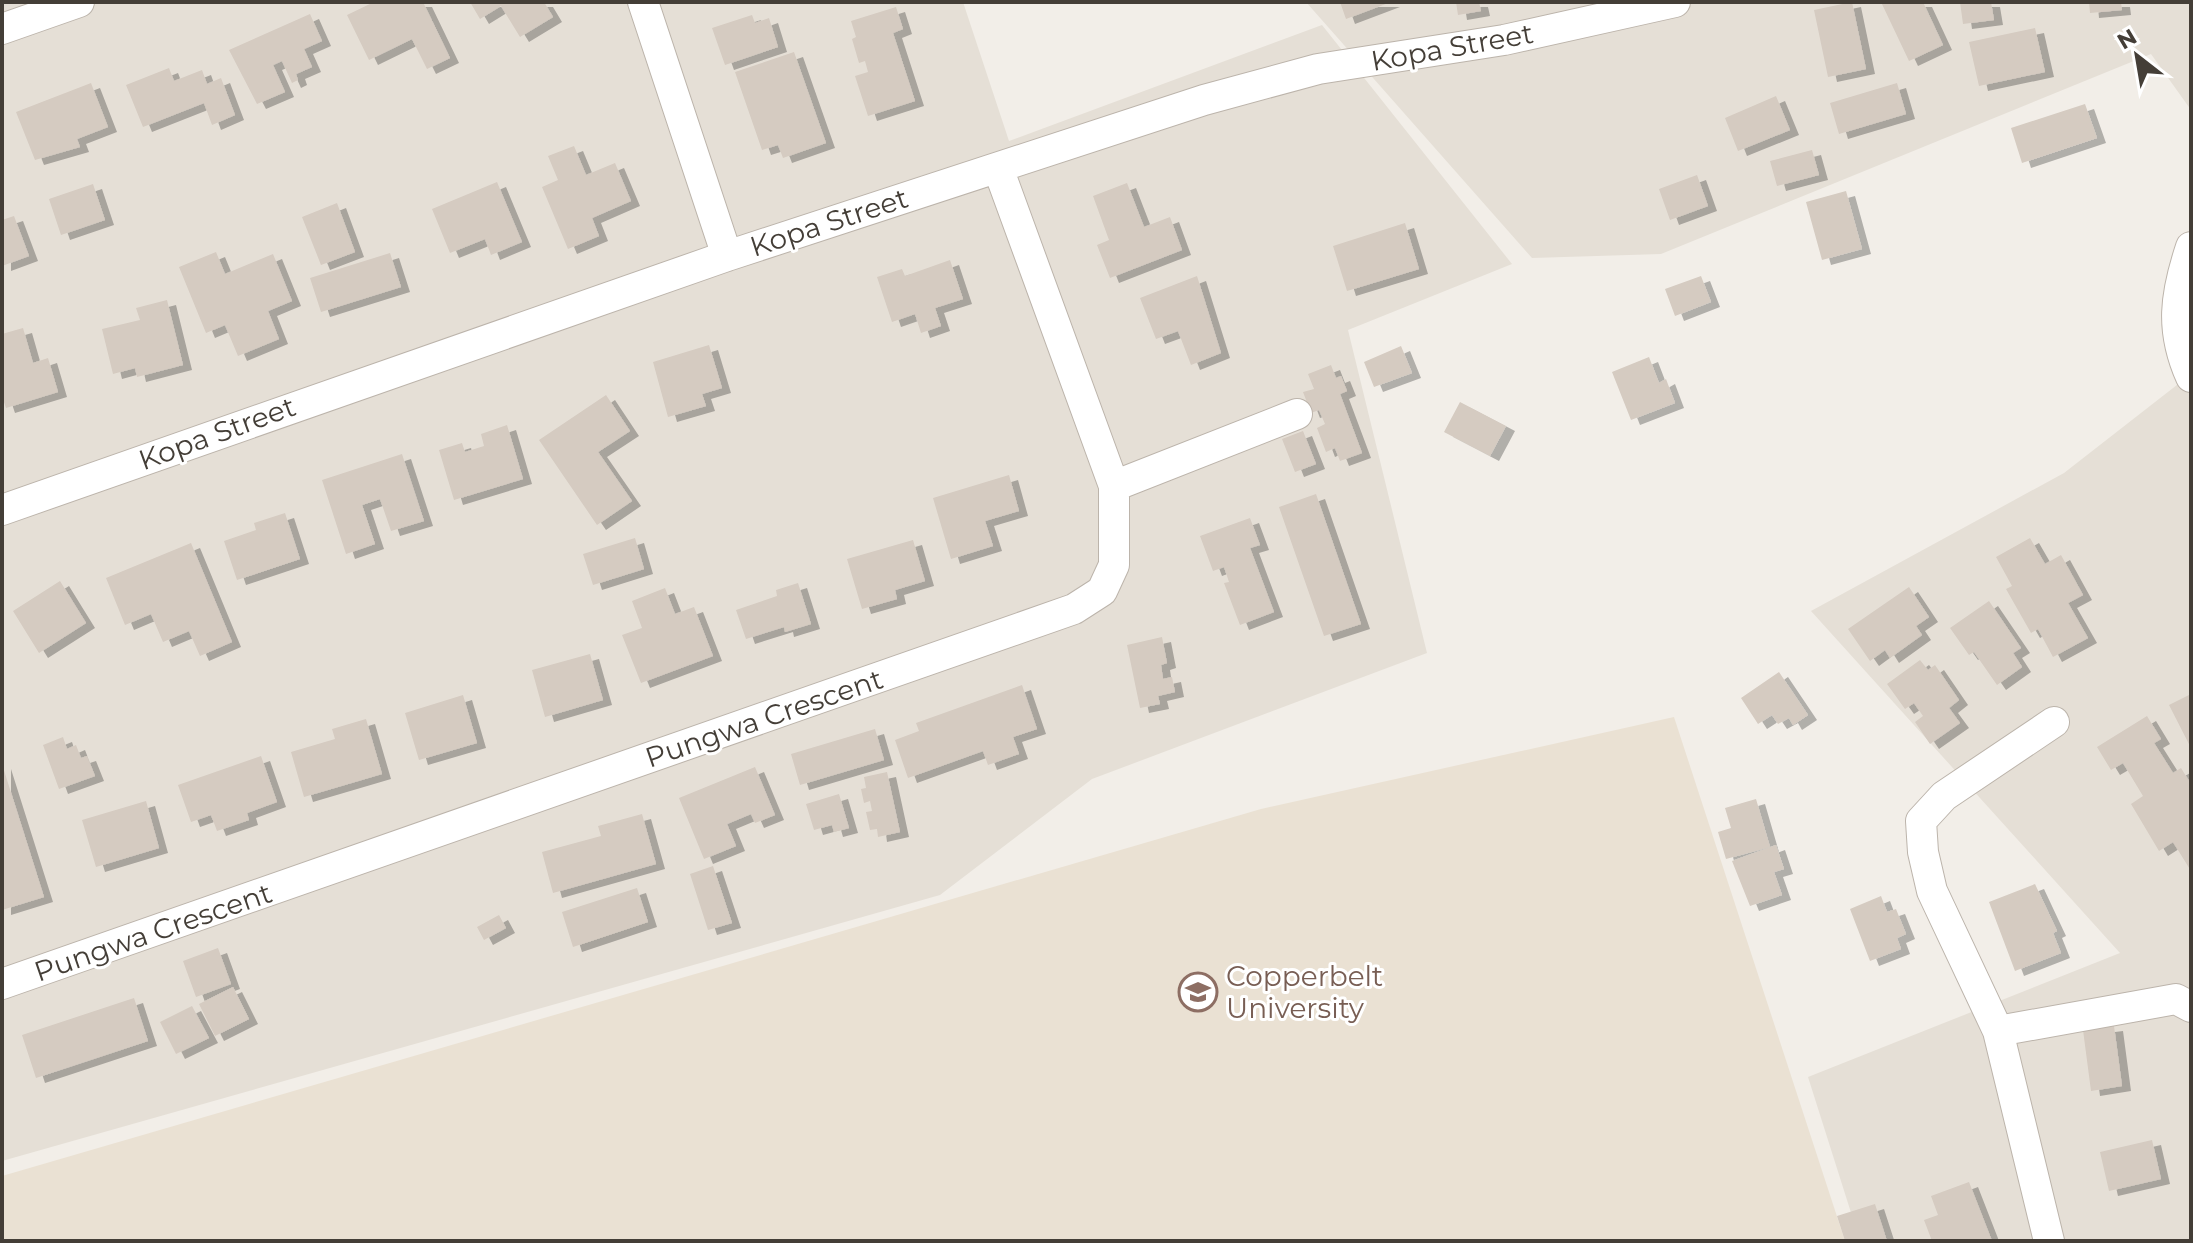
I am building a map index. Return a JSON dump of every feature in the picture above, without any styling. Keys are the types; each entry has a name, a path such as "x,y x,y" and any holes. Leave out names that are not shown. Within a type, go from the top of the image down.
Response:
{"street":[{"path":"2,29 79,2"},
{"path":"643,2 727,256"},
{"name":"Kopa Street","path":"2,510 727,256 1204,100 1318,69 1504,40 1675,2"},
{"name":"Pungwa Crescent","path":"2,984 1074,609 1102,591 1114,565 1114,486 998,168"},
{"path":"2191,247 2175,310 2180,353 2191,377"},
{"path":"1114,486 1297,414"},
{"path":"2049,1241 1998,1031 1932,891 1921,821 1944,796 2054,722"},
{"path":"1998,1031 2176,999 2191,1007"}],"shaded area":[{"path":"2,2 963,2 1009,141 1322,25 1512,264 1348,330 1427,653 1092,779 940,895 2,1161"},
{"path":"1306,2 2191,2 2191,110 2151,54 1661,254 1532,258"},
{"path":"2191,374 2191,1241 1860,1241 1808,1077 2120,953 1811,611 2064,473"},
{"name":"Copperbelt University","path":"1674,717 1845,1241 2,1241 2,1176 1261,809"}],"building":[{"path":"374,2 423,2 450,58 427,69 412,39 369,60 347,15"},
{"path":"470,2 544,2 553,17 520,37 501,6 480,19"},
{"path":"1340,2 1391,2 1346,19"},
{"path":"1456,2 1479,2 1481,11 1458,15"},
{"path":"1852,2 1866,69 1828,77 1814,10"},
{"path":"1881,2 1923,2 1943,45 1909,61"},
{"path":"1960,2 1991,2 1994,20 1963,24"},
{"path":"2089,2 2121,2 2122,10 2090,13"},
{"path":"896,7 903,29 893,33 915,101 868,116 855,76 868,72 865,61 859,63 851,21"},
{"path":"310,14 322,41 304,49 312,67 296,74 298,80 292,83 282,61 273,65 285,92 257,104 229,50"},
{"path":"752,15 755,23 769,18 778,47 725,65 712,28"},
{"path":"2035,28 2045,72 1979,86 1969,42"},
{"path":"794,52 826,143 783,158 778,145 762,150 735,72"},
{"path":"169,68 174,81 202,70 207,84 221,78 235,115 212,125 204,103 143,127 126,85"},
{"path":"91,83 108,127 77,139 80,147 35,160 16,112"},
{"path":"1897,83 1906,114 1839,134 1830,103"},
{"path":"1776,96 1790,130 1738,151 1725,118"},
{"path":"2085,104 2097,138 2022,163 2011,128"},
{"path":"574,146 586,175 615,163 631,201 592,218 599,236 568,249 542,187 558,180 548,156"},
{"path":"1812,150 1819,175 1777,186 1770,161"},
{"path":"1697,175 1708,206 1670,220 1659,189"},
{"path":"497,182 522,242 491,255 485,239 450,253 432,209"},
{"path":"1127,183 1144,227 1170,217 1182,250 1110,278 1097,245 1109,240 1093,196"},
{"path":"93,184 105,220 61,235 49,199"},
{"path":"1846,191 1862,249 1822,260 1806,202"},
{"path":"337,203 355,252 321,265 302,217"},
{"path":"14,216 29,256 2,266 2,220"},
{"path":"1405,223 1419,269 1347,291 1333,246"},
{"path":"216,252 225,274 273,254 292,301 268,311 279,339 238,356 225,325 206,333 179,267"},
{"path":"390,253 401,287 321,312 310,278"},
{"path":"950,260 963,299 935,308 941,326 921,333 915,314 892,322 877,277 902,269 905,276"},
{"path":"1197,276 1221,353 1191,365 1178,331 1156,339 1140,298"},
{"path":"1701,276 1711,302 1675,316 1665,289"},
{"path":"167,300 183,365 137,377 135,368 113,374 102,329 140,320 136,308"},
{"path":"23,328 33,363 48,358 58,392 6,408 2,396 2,334"},
{"path":"709,345 722,388 702,394 706,406 668,417 653,362"},
{"path":"1401,346 1412,373 1374,387 1364,362"},
{"path":"1649,357 1659,383 1666,379 1675,403 1631,420 1612,372"},
{"path":"1331,365 1336,378 1341,376 1347,391 1340,394 1362,453 1340,461 1335,448 1326,452 1317,428 1325,424 1319,410 1311,413 1303,392 1314,389 1308,374"},
{"path":"606,395 630,431 598,452 632,501 597,525 539,440"},
{"path":"1460,402 1506,426 1490,456 1444,432"},
{"path":"507,425 523,479 454,500 439,450 462,443 465,452 484,446 481,434"},
{"path":"1303,431 1316,464 1295,472 1282,439"},
{"path":"402,454 424,521 391,531 380,499 362,505 375,544 346,554 322,480"},
{"path":"1009,475 1019,511 985,521 993,546 951,559 933,498"},
{"path":"1316,494 1361,624 1324,636 1279,507"},
{"path":"285,513 300,559 237,580 224,541 256,530 254,523"},
{"path":"1250,518 1260,545 1250,548 1274,612 1240,625 1224,583 1229,582 1224,567 1213,571 1200,536"},
{"path":"635,538 644,569 593,585 583,554"},
{"path":"2030,538 2045,564 2061,555 2083,595 2068,603 2088,638 2053,657 2038,629 2031,633 2006,589 2012,586 1996,557"},
{"path":"913,540 925,581 895,590 897,599 862,609 847,559"},
{"path":"191,543 232,642 200,656 189,631 163,642 151,614 125,625 106,578"},
{"path":"60,581 86,623 39,653 13,611"},
{"path":"798,583 811,624 785,632 784,627 746,639 736,610 777,596 776,590"},
{"path":"1909,587 1929,617 1916,626 1922,635 1890,658 1885,650 1870,661 1848,629"},
{"path":"665,588 675,614 694,607 713,656 641,683 622,635 642,628 632,601"},
{"path":"1989,601 2021,648 2013,653 2022,667 1997,685 1974,652 1969,655 1950,628"},
{"path":"1162,637 1167,663 1161,665 1163,679 1172,677 1175,692 1158,696 1160,704 1140,708 1127,645"},
{"path":"590,654 603,700 545,717 532,670"},
{"path":"1920,660 1928,670 1935,665 1959,700 1949,708 1960,723 1930,744 1915,722 1923,716 1914,703 1905,709 1887,684"},
{"path":"1779,672 1808,715 1793,725 1789,718 1778,724 1772,715 1758,724 1741,698"},
{"path":"1022,685 1037,729 1013,737 1019,754 988,765 983,751 908,778 895,740 919,731 916,723"},
{"path":"2191,694 2191,748 2169,705"},
{"path":"463,695 477,743 419,760 405,713"},
{"path":"2147,716 2161,739 2154,743 2173,773 2181,768 2191,784 2191,871 2173,842 2159,851 2131,804 2143,796 2123,763 2111,770 2097,747"},
{"path":"366,719 382,774 304,797 291,752 335,739 332,729"},
{"path":"875,729 884,760 800,785 791,754"},
{"path":"63,737 67,749 76,745 81,758 87,756 95,776 59,789 43,745"},
{"path":"261,756 277,802 247,813 249,820 217,831 211,815 191,822 178,785"},
{"path":"2,764 44,897 2,910"},
{"path":"755,767 775,815 755,823 751,814 727,824 736,846 704,859 679,798"},
{"path":"887,772 900,832 878,837 877,829 870,830 866,812 872,811 870,801 864,803 861,789 866,788 864,777"},
{"path":"839,794 849,828 834,832 832,825 814,830 806,804"},
{"path":"1756,799 1770,847 1726,859 1718,832 1731,828 1725,808"},
{"path":"146,801 159,848 96,867 82,820"},
{"path":"642,814 656,864 553,893 542,852 601,836 598,826"},
{"path":"1776,845 1784,869 1774,872 1782,895 1750,906 1732,861"},
{"path":"713,866 732,923 708,930 690,874"},
{"path":"2035,884 2057,931 2053,933 2061,953 2015,971 1989,902"},
{"path":"637,888 648,922 573,947 562,912"},
{"path":"1881,896 1887,912 1896,909 1906,934 1897,938 1901,949 1870,961 1850,909"},
{"path":"499,915 506,928 484,940 477,927"},
{"path":"218,948 231,984 196,997 183,961"},
{"path":"233,987 249,1019 215,1036 199,1004"},
{"path":"134,998 148,1041 36,1078 22,1035"},
{"path":"192,1006 209,1038 176,1054 160,1022"},
{"path":"2114,1026 2122,1086 2091,1091 2083,1030"},
{"path":"2152,1140 2161,1179 2109,1191 2100,1152"},
{"path":"1969,1182 1992,1241 1932,1241 1924,1220 1938,1215 1931,1196"},
{"path":"1875,1204 1887,1241 1845,1241 1837,1216"}],"place":[{"name":"Copperbelt University","path":"1198,992"}]}
